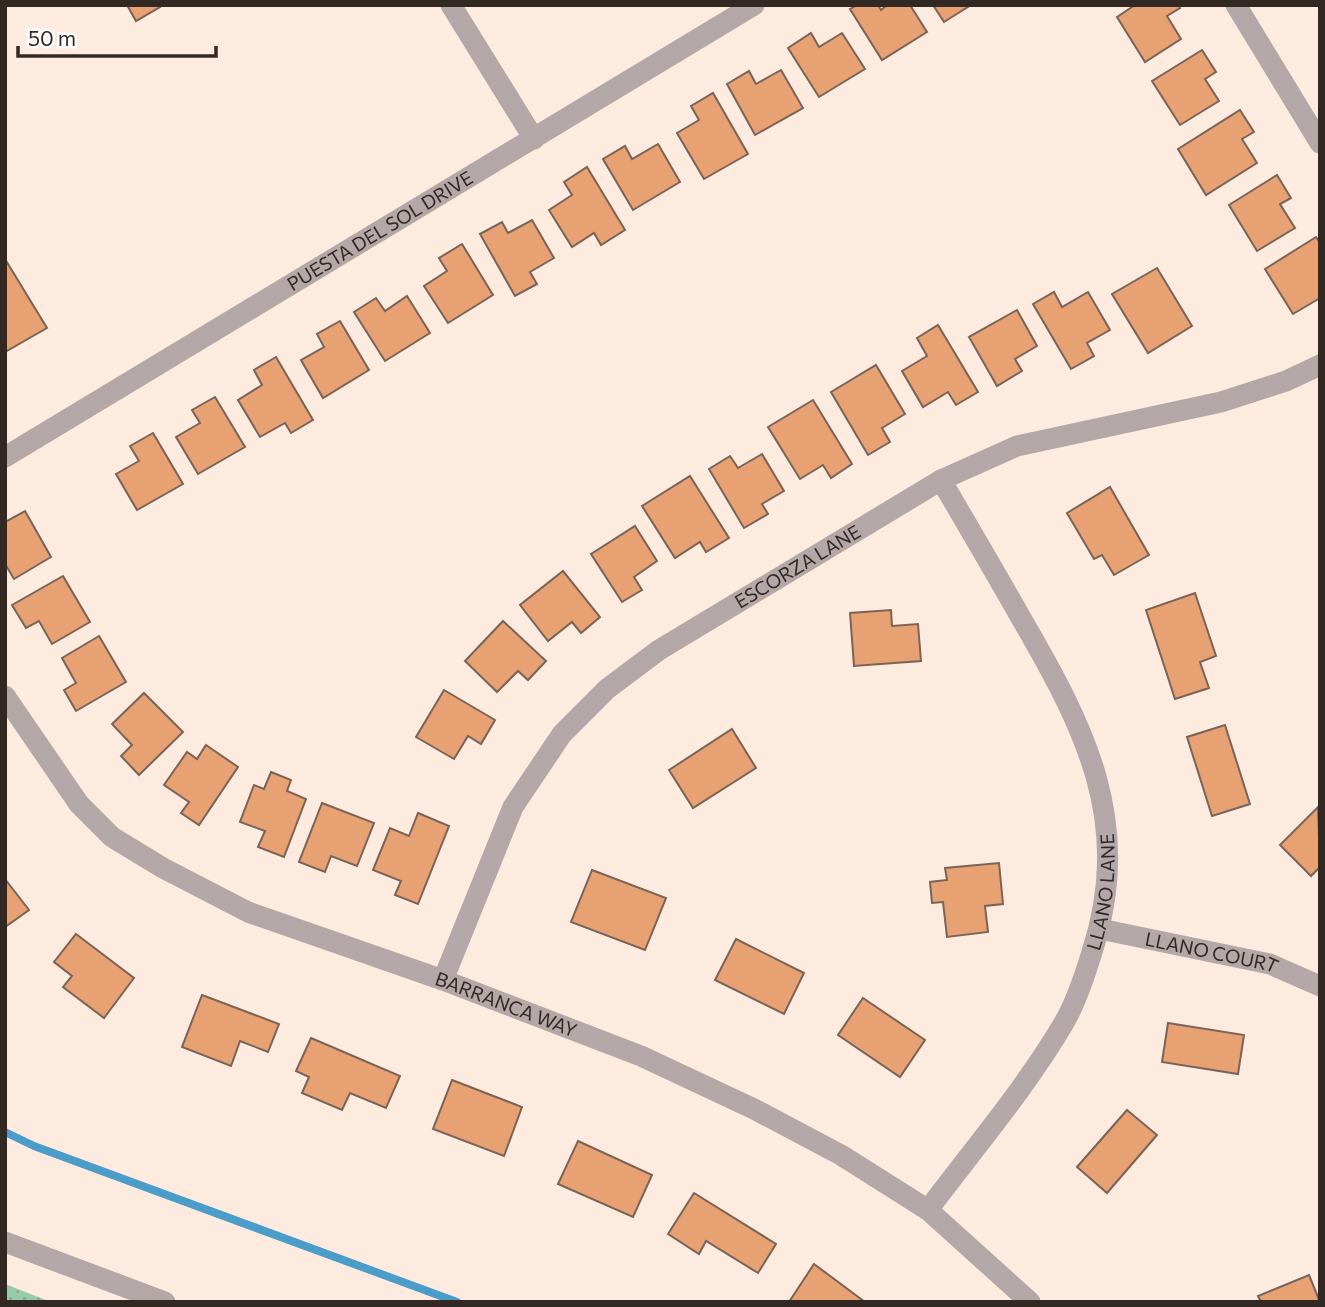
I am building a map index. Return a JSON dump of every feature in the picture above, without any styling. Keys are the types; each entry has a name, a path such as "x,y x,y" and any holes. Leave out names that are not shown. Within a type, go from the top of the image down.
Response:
{"street":[{"path":"451,5 534,139"},
{"name":"PUESTA DEL SOL DRIVE","path":"5,457 754,5"},
{"path":"1236,5 1320,143"},
{"name":"ESCORZA LANE","path":"443,980 513,807 562,734 598,698 659,650 941,480 1017,446 1221,402 1286,381 1320,365"},
{"name":"LLANO LANE","path":"928,1210 1027,1079 1066,1019 1100,929 1107,883 1108,839 1101,792 1088,745 1060,685 941,480"},
{"name":"BARRANCA WAY","path":"5,696 79,804 112,837 163,868 248,912 443,980 641,1056 716,1091 841,1155 928,1210 1030,1302"},
{"name":"LLANO COURT","path":"1100,929 1270,964 1320,986"},
{"path":"5,1242 165,1302"}],"green space":[{"path":"5,1284 51,1302 5,1302"}],"building":[{"path":"127,5 159,5 160,7 136,21"},
{"path":"857,5 878,5 881,10 887,5 910,5 927,32 882,60 850,9"},
{"path":"933,5 971,5 944,22"},
{"path":"1135,5 1179,5 1180,8 1167,16 1181,39 1145,62 1117,17"},
{"path":"811,33 819,47 842,33 865,69 819,97 788,48"},
{"path":"1202,50 1216,72 1205,79 1219,101 1180,125 1152,81"},
{"path":"781,70 803,108 755,135 727,84 749,71 756,84"},
{"path":"713,93 748,154 704,179 677,133 699,120 691,106"},
{"path":"1240,110 1254,132 1242,139 1257,163 1206,195 1178,149"},
{"path":"658,144 680,182 633,210 603,159 625,146 632,159"},
{"path":"587,167 625,230 601,245 594,233 572,247 549,210 572,195 564,182"},
{"path":"1277,175 1291,198 1280,204 1295,228 1257,251 1229,205"},
{"path":"532,220 554,258 530,272 537,284 515,296 480,234 502,222 508,233"},
{"path":"1316,237 1320,243 1320,298 1293,314 1265,269"},
{"path":"462,244 493,295 448,323 424,286 447,271 439,258"},
{"path":"5,259 47,328 5,352"},
{"path":"1157,268 1192,326 1148,353 1112,294"},
{"path":"1054,292 1062,307 1088,292 1110,330 1087,343 1094,356 1071,369 1033,304"},
{"path":"407,296 430,333 385,361 354,312 376,298 385,311"},
{"path":"1017,310 1037,346 1015,359 1022,371 997,386 969,337"},
{"path":"340,321 369,370 323,398 301,360 324,347 317,334"},
{"path":"938,325 978,392 956,405 948,392 923,407 902,371 927,356 917,338"},
{"path":"276,357 313,420 291,433 285,423 260,437 238,400 262,385 254,370"},
{"path":"876,365 905,414 882,428 890,442 868,455 831,392"},
{"path":"215,397 245,447 198,474 176,437 200,423 192,410"},
{"path":"813,400 852,464 831,478 823,465 800,479 768,427"},
{"path":"153,433 183,484 137,510 116,474 139,461 130,446"},
{"path":"762,454 784,491 762,504 768,514 744,528 709,469 730,456 738,468"},
{"path":"690,476 729,538 706,552 700,542 675,558 642,506"},
{"path":"1110,487 1149,555 1114,575 1102,555 1094,559 1067,513"},
{"path":"25,511 51,557 14,579 5,564 5,522"},
{"path":"635,526 657,561 634,577 642,590 622,602 591,554"},
{"path":"563,571 600,617 581,633 572,622 548,641 520,605"},
{"path":"63,576 90,622 52,644 39,621 26,628 12,605"},
{"path":"1195,593 1216,656 1200,662 1209,688 1175,699 1146,610"},
{"path":"891,610 892,626 918,624 921,661 854,666 850,613"},
{"path":"503,621 546,661 528,680 518,671 497,692 465,661"},
{"path":"99,636 126,682 76,711 64,690 76,683 62,658"},
{"path":"444,690 495,720 481,744 468,736 454,759 416,737"},
{"path":"144,693 183,732 139,775 121,756 132,745 112,724"},
{"path":"1225,725 1250,804 1212,816 1187,737"},
{"path":"732,729 756,768 693,808 669,770"},
{"path":"206,745 238,767 199,825 181,813 189,802 164,785 187,752 197,759"},
{"path":"271,772 291,780 287,791 306,799 284,857 258,847 265,831 240,822 254,785 264,789"},
{"path":"322,803 374,823 357,866 331,856 325,872 299,862"},
{"path":"1318,807 1320,867 1311,876 1280,845"},
{"path":"418,813 449,826 418,904 395,895 401,881 373,870 390,828 409,836"},
{"path":"999,863 1003,904 985,906 988,932 947,937 943,902 932,903 930,882 947,880 945,868"},
{"path":"592,870 666,898 645,950 571,922"},
{"path":"5,879 29,910 5,927"},
{"path":"76,934 134,978 104,1018 63,987 72,976 54,962"},
{"path":"736,939 804,973 784,1014 715,980"},
{"path":"202,995 279,1024 268,1052 240,1041 231,1066 182,1047"},
{"path":"863,998 925,1040 900,1077 838,1035"},
{"path":"1168,1023 1244,1035 1238,1074 1162,1062"},
{"path":"311,1038 400,1076 386,1108 350,1093 342,1110 302,1093 309,1077 296,1071"},
{"path":"452,1080 522,1107 504,1156 433,1129"},
{"path":"1127,1110 1157,1135 1107,1193 1077,1167"},
{"path":"578,1141 652,1175 633,1217 558,1184"},
{"path":"694,1193 776,1244 758,1273 706,1241 699,1254 668,1234"},
{"path":"814,1264 865,1302 789,1302"},
{"path":"1309,1275 1320,1302 1261,1302 1258,1296"}],"waterway":[{"path":"5,1132 34,1146 457,1302"}]}
